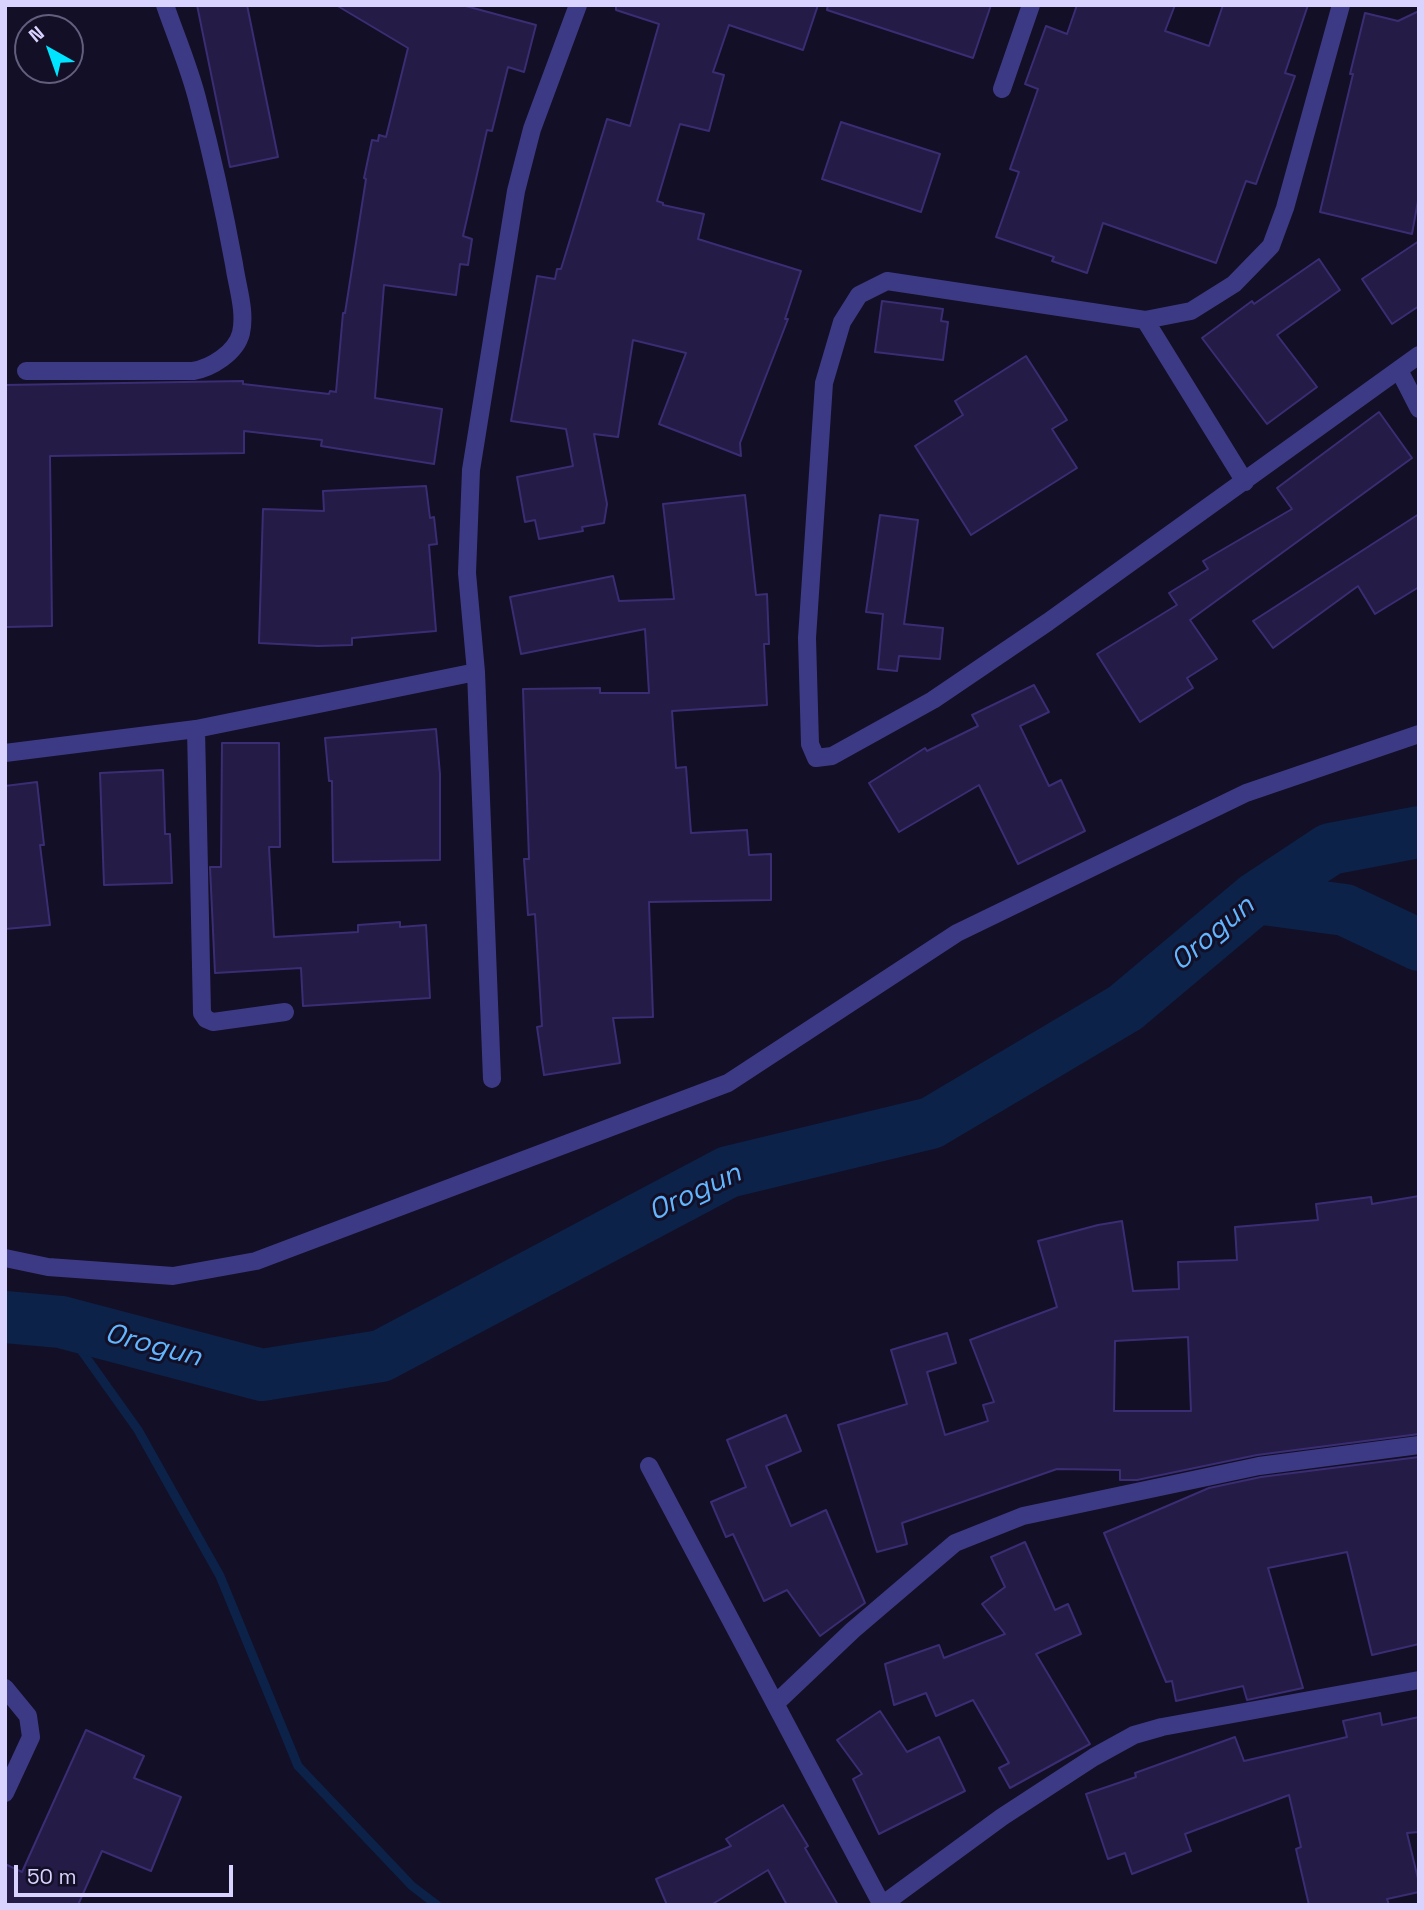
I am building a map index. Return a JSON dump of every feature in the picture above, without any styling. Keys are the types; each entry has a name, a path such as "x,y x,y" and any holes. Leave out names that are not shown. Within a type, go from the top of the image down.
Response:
{"street":[{"path":"26,372 206,369 229,351 240,337 243,318 234,264 198,99 165,5"},
{"path":"492,1079 476,672 467,573 471,470 516,191 531,129 578,5"},
{"path":"1002,89 1031,5"},
{"path":"1341,5 1285,208 1271,246 1234,284 1191,311 1145,320 887,281 859,295 842,322 824,383 807,638 810,744 816,758 832,756 933,700 1245,482 1419,355"},
{"path":"1145,320 1245,482"},
{"path":"1399,370 1419,409"},
{"path":"5,753 196,729 476,672"},
{"path":"196,729 202,1013 206,1019 214,1022 285,1012"},
{"path":"5,1258 48,1267 173,1276 256,1261 728,1083 957,933 1246,793 1419,734"},
{"path":"776,1703 853,1630 955,1543 1023,1516 1259,1466 1419,1445"},
{"path":"649,1466 882,1905 1002,1817 1094,1757 1135,1735 1162,1727 1419,1680"},
{"path":"5,1688 29,1716 31,1737 5,1793"}],"building":[{"path":"197,5 247,5 278,157 230,167"},
{"path":"336,5 462,5 536,25 524,72 508,67 492,131 487,130 463,236 472,239 468,265 460,264 456,295 384,285 375,398 442,409 434,464 321,446 322,440 244,431 244,453 50,456 52,626 5,627 5,385 243,381 243,384 329,394 330,391 336,392 343,313 366,179 364,178 372,140 378,141 379,135 386,137 408,48"},
{"path":"616,5 818,5 803,50 729,25 713,72 724,75 709,131 680,124 657,201 663,205 704,214 698,239 801,271 785,319 788,319 740,443 741,456 659,424 686,353 633,340 618,437 594,434 607,504 604,523 582,527 583,531 539,539 535,520 525,522 517,477 573,466 566,429 511,421 537,276 555,279 557,269 561,269 607,119 630,126 659,24 616,10"},
{"path":"828,5 991,5 973,58 827,10"},
{"path":"1077,5 1175,5 1165,31 1209,46 1223,5 1308,5 1285,73 1295,76 1256,184 1246,181 1216,263 1103,223 1087,273 1052,261 1054,257 996,237 1019,172 1010,169 1038,89 1025,84 1046,26 1067,34"},
{"path":"1419,11 1419,195 1412,234 1320,212 1365,13 1398,21"},
{"path":"841,122 940,154 921,212 822,179"},
{"path":"1419,241 1419,306 1392,324 1362,279"},
{"path":"1319,259 1340,290 1277,335 1317,387 1267,424 1202,338 1252,301 1254,304"},
{"path":"882,301 943,309 941,321 948,322 943,360 875,352"},
{"path":"1026,356 1067,420 1052,429 1077,468 971,535 915,446 963,415 955,401"},
{"path":"1379,412 1412,458 1190,620 1217,659 1187,678 1193,688 1140,722 1097,654 1177,605 1169,593 1208,569 1203,561 1292,509 1277,488"},
{"path":"426,486 437,544 429,545 436,631 352,638 352,645 259,643 263,509 324,511 323,491"},
{"path":"745,495 756,595 767,594 769,644 764,644 767,705 672,711 676,768 686,767 691,833 747,830 749,855 771,854 771,900 649,902 653,1017 613,1018 620,1063 544,1075 537,1027 542,1026 535,914 528,915 524,859 529,859 523,689 600,688 600,693 649,693 645,629 521,654 510,597 613,576 619,601 674,599 663,504"},
{"path":"1419,514 1419,587 1375,614 1358,586 1273,648 1253,621"},
{"path":"880,515 918,520 904,624 943,628 940,659 899,656 897,671 878,669 883,614 866,612"},
{"path":"1034,685 1049,712 1020,726 1049,786 1061,780 1085,831 1018,864 979,785 899,832 869,783 925,748 927,751 978,726 972,715"},
{"path":"436,729 440,774 440,860 333,862 332,781 329,781 325,738"},
{"path":"222,743 279,743 280,847 269,847 274,937 358,932 358,925 400,922 400,927 426,925 430,998 303,1006 301,968 215,973 210,867 221,867"},
{"path":"163,770 165,834 170,834 172,883 104,885 100,773"},
{"path":"37,782 44,845 40,845 50,925 5,929 5,786"},
{"path":"1419,1196 1419,1434 1257,1455 1137,1480 1120,1480 1120,1470 1057,1469 902,1523 907,1544 877,1552 838,1425 907,1404 891,1350 947,1333 956,1363 927,1372 945,1435 988,1421 983,1405 994,1402 970,1340 1057,1307 1038,1241 1122,1221 1133,1291 1179,1289 1178,1262 1237,1260 1235,1227 1318,1220 1316,1204 1371,1197 1372,1204","holes":["1188,1337 1191,1411 1114,1411 1115,1341"]},
{"path":"786,1415 801,1451 766,1466 791,1526 826,1510 865,1603 820,1636 787,1590 764,1601 733,1534 726,1537 711,1502 746,1487 727,1440"},
{"path":"1419,1457 1419,1644 1372,1655 1347,1552 1268,1568 1303,1688 1247,1700 1243,1686 1176,1701 1172,1681 1166,1682 1104,1533 1209,1488 1261,1477"},
{"path":"1025,1542 1055,1610 1068,1604 1081,1634 1036,1654 1090,1744 1010,1788 999,1768 1009,1763 973,1700 936,1716 926,1693 894,1705 885,1664 939,1645 944,1658 1005,1634 982,1604 1005,1587 991,1557"},
{"path":"880,1711 907,1752 939,1737 965,1791 879,1834 853,1779 862,1774 837,1740"},
{"path":"1380,1713 1382,1725 1419,1717 1419,1832 1407,1833 1419,1892 1387,1899 1389,1905 1309,1905 1296,1849 1301,1847 1289,1795 1185,1834 1191,1851 1132,1874 1125,1853 1108,1859 1086,1794 1136,1777 1135,1773 1235,1737 1244,1761 1347,1737 1343,1721"},
{"path":"86,1730 144,1756 134,1778 181,1797 151,1871 102,1851 78,1905 5,1905 5,1864 22,1872"},
{"path":"783,1805 808,1846 805,1848 838,1905 787,1905 768,1870 711,1905 667,1905 656,1879 731,1846 726,1839"}],"waterway":[{"name":"Orogun","path":"5,1317 61,1322 262,1375 381,1356 728,1172 931,1123 1125,1008 1256,898 1330,849 1419,832"},
{"path":"1256,898 1345,910 1419,945"},
{"path":"61,1322 138,1430 220,1576 298,1766 412,1886 437,1905"}]}
